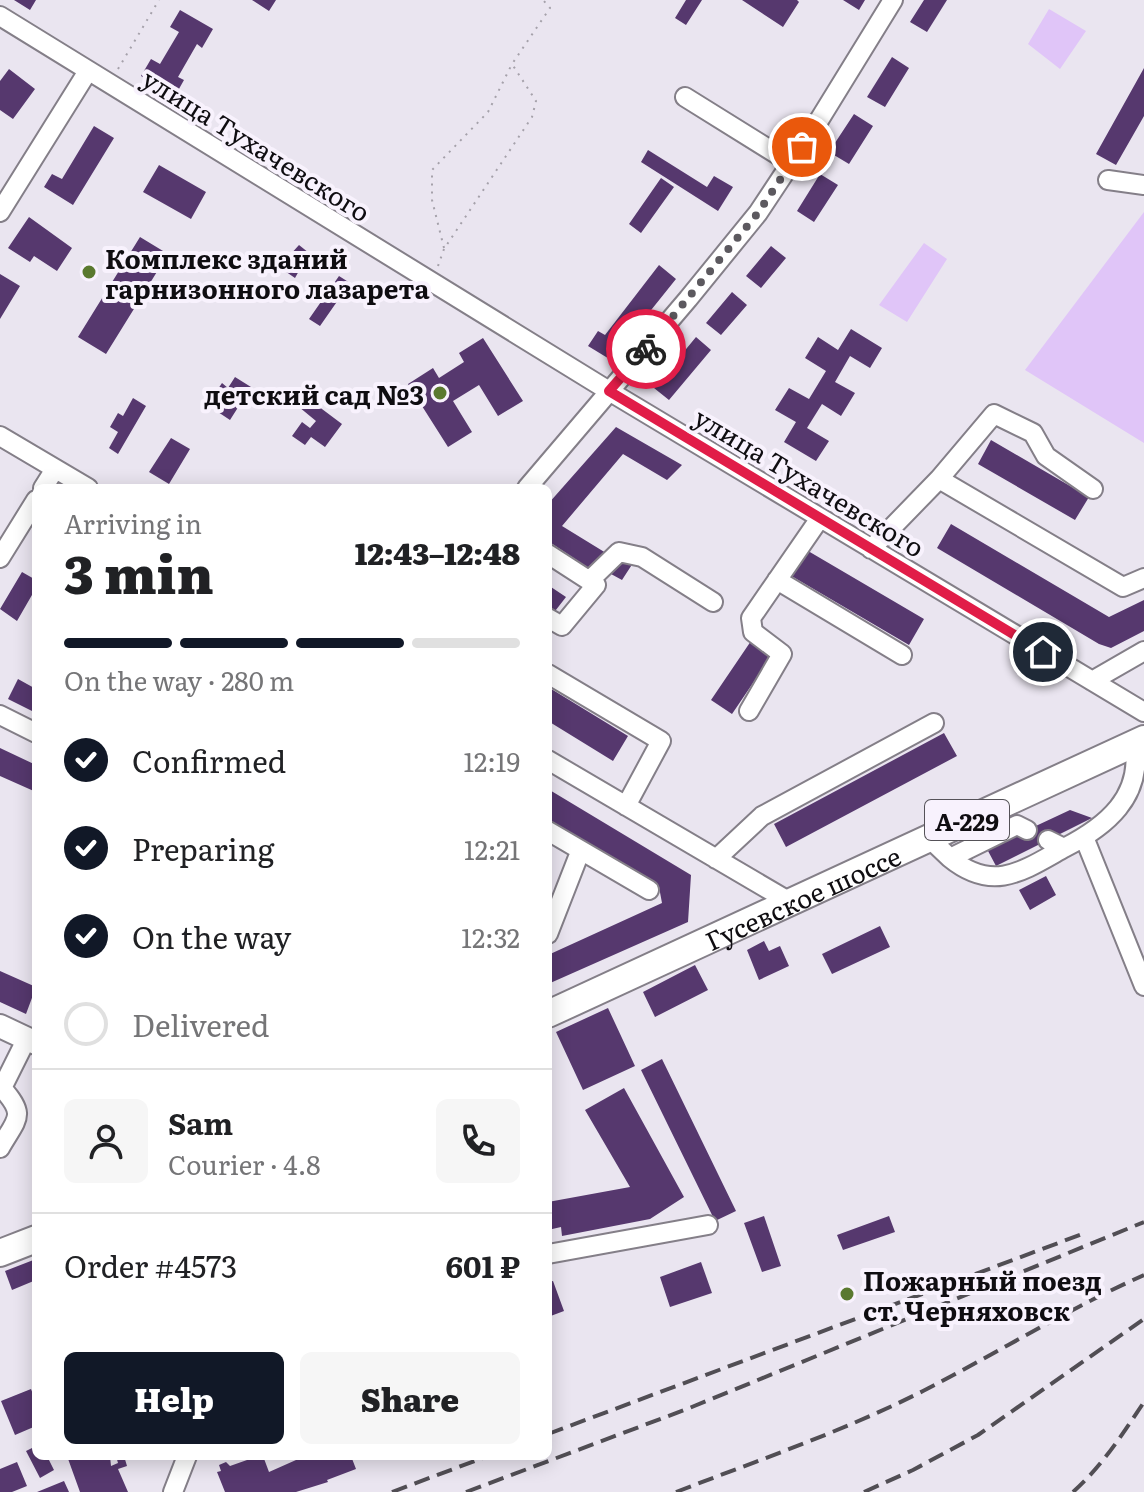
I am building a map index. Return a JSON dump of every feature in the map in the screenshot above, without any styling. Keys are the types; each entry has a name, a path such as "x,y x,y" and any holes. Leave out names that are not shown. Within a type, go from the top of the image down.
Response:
{"highway":[{"name":"Гусевское шоссе","path":"552,1012 1139,741"},
{"path":"0,1253 32,1241"}],"main road":[{"path":"0,1026 31,1041"}],"street":[{"path":"530,484 758,213 893,0"},
{"name":"улица Тухачевского","path":"0,16 609,391 1144,712"},
{"path":"0,212 88,71"},
{"path":"685,97 791,163"},
{"path":"1108,180 1144,185"},
{"path":"871,549 939,479 994,414 1033,433 1046,456 1093,489"},
{"path":"0,436 81,484"},
{"path":"46,484 55,469"},
{"path":"939,479 1123,587 1144,578"},
{"path":"0,558 32,506"},
{"path":"749,711 782,654 753,632 751,618 820,518"},
{"path":"589,581 619,552 642,557 713,602"},
{"path":"552,557 596,585 562,626 552,620"},
{"path":"777,580 902,655"},
{"path":"1092,681 1144,651"},
{"path":"552,676 661,741 626,806"},
{"path":"0,715 32,731"},
{"path":"716,859 762,816 934,723"},
{"path":"929,838 960,867 995,878 1014,874 1056,844 1084,837 1119,815 1134,793 1140,770 1139,741"},
{"path":"552,762 790,902"},
{"path":"950,858 1017,825 1027,830"},
{"path":"552,834 649,890"},
{"path":"1084,837 1144,986"},
{"path":"552,924 580,852"},
{"path":"0,1148 17,1118 17,1104 2,1088 31,1041"},
{"path":"552,1253 708,1225"},
{"path":"173,1492 185,1460"}],"path":[{"path":"109,84 159,0"},
{"path":"444,249 432,200 432,170 488,112 512,64 550,8 543,0"},
{"path":"432,282 444,249 532,117 536,101 512,64"}],"shaded area":[{"path":"1049,9 1086,31 1060,69 1028,44"},
{"path":"1144,212 1144,443 1025,370"},
{"path":"924,243 947,259 907,322 879,305"}],"building":[{"path":"14,0 36,0 30,10"},
{"path":"252,0 276,0 269,11"},
{"path":"686,0 702,0 686,25 675,18"},
{"path":"742,0 797,0 799,2 783,27"},
{"path":"843,0 865,0 859,10"},
{"path":"924,0 947,0 927,32 910,22"},
{"path":"180,10 213,29 202,48 197,44 178,77 184,80 175,96 141,76 151,59 160,64 179,32 170,27"},
{"path":"892,57 909,68 885,107 867,97"},
{"path":"1144,68 1144,116 1116,165 1096,154"},
{"path":"9,69 35,89 13,119 0,110 0,81"},
{"path":"854,114 873,126 849,164 829,152"},
{"path":"94,126 114,138 73,205 44,187 52,174 62,179"},
{"path":"648,150 707,187 714,176 733,187 718,211 641,162"},
{"path":"159,165 206,192 191,219 143,192"},
{"path":"820,174 838,185 814,222 797,211"},
{"path":"661,178 674,187 641,233 629,224"},
{"path":"29,217 72,248 57,271 34,256 30,262 8,248"},
{"path":"140,237 168,254 106,354 78,337"},
{"path":"299,245 309,253 295,278 279,267"},
{"path":"771,246 786,258 761,288 746,276"},
{"path":"659,265 676,279 611,360 588,346 598,331 605,335"},
{"path":"0,274 20,286 0,319"},
{"path":"339,276 350,283 320,326 309,319"},
{"path":"732,292 747,305 721,335 706,323"},
{"path":"851,329 882,348 870,368 850,356 835,382 855,393 841,416 822,404 807,428 829,441 816,461 784,442 796,422 775,410 789,388 809,399 826,371 805,358 818,337 838,350"},
{"path":"696,337 711,350 669,400 654,388"},
{"name":"детский сад №3","path":"483,338 523,401 498,416 479,385 453,401 472,432 448,447 408,384 433,368 439,378 464,362 459,353"},
{"path":"235,377 251,387 230,420 215,410 221,400 214,395 222,383 228,388"},
{"path":"306,397 342,424 325,447 311,437 305,445 292,436 302,422 310,428 316,421 299,407"},
{"path":"133,398 146,406 118,454 109,448 118,432 110,427 118,413 123,416"},
{"path":"616,427 682,465 667,480 623,454 562,526 606,553 590,569 552,544 552,499"},
{"path":"171,438 190,449 169,484 149,472"},
{"path":"991,440 1089,497 1075,520 978,464"},
{"path":"951,524 1109,617 1144,600 1144,631 1111,648 1099,644 937,548"},
{"path":"803,548 924,619 909,645 788,574"},
{"path":"622,556 633,563 622,580 611,574"},
{"path":"22,572 32,578 32,595 17,621 0,609"},
{"path":"552,588 566,597 552,615"},
{"path":"751,641 772,655 732,714 711,700"},
{"path":"18,679 32,687 32,711 8,699"},
{"path":"552,689 628,736 613,761 552,723"},
{"path":"944,733 957,756 786,847 774,824"},
{"path":"0,748 32,763 32,790 0,776"},
{"path":"552,791 691,875 688,922 552,982 552,953 662,903 659,887 552,823"},
{"path":"1070,810 1092,818 996,866 987,849"},
{"path":"1046,876 1056,895 1030,910 1019,890"},
{"path":"880,926 890,947 832,974 822,954"},
{"path":"764,941 769,951 780,946 789,966 759,980 747,950"},
{"path":"695,965 708,990 655,1017 643,992"},
{"path":"0,971 32,985 32,998 26,1014 0,1002"},
{"path":"608,1008 635,1066 583,1090 556,1032"},
{"path":"662,1059 736,1211 715,1221 641,1070"},
{"path":"624,1088 684,1197 650,1219 562,1236 561,1227 552,1229 552,1201 630,1187 585,1110"},
{"path":"764,1216 781,1266 762,1272 744,1223"},
{"path":"889,1216 895,1232 843,1250 837,1235"},
{"path":"32,1261 32,1282 12,1290 5,1271"},
{"path":"701,1262 712,1293 670,1307 660,1277"},
{"path":"552,1281 564,1311 552,1316"},
{"path":"31,1389 32,1428 15,1435 1,1401"},
{"path":"32,1448 32,1460 49,1460 54,1470 40,1478 26,1451"},
{"path":"68,1460 110,1460 111,1466 118,1463 117,1460 125,1460 127,1466 118,1469 128,1492 80,1492"},
{"path":"247,1460 264,1460 269,1472 296,1460 353,1460 356,1469 296,1492 225,1492 217,1472 221,1471 219,1465 226,1462 230,1466"},
{"path":"17,1462 27,1486 12,1492 0,1492 0,1469"},
{"path":"64,1481 69,1492 37,1492"}],"railway":[{"path":"552,1460 687,1409 1144,1222"},
{"path":"552,1433 1085,1233"},
{"path":"676,1492 893,1406 1144,1275"},
{"path":"864,1492 978,1435 1144,1319"},
{"path":"1073,1492 1102,1461 1144,1402"},
{"path":"392,1492 477,1460"},
{"path":"466,1492 551,1460"}],"way so far":[{"path":"646,349 758,213 802,147"}],"place":[{"name":"Комплекс зданий гарнизонного лазарета","path":"89,272"},
{"name":"детский сад №3","path":"440,393"},
{"name":"Пожарный поезд ст. Черняховск","path":"847,1294"}],"route":[{"path":"646,349 609,391 1043,652"}]}
